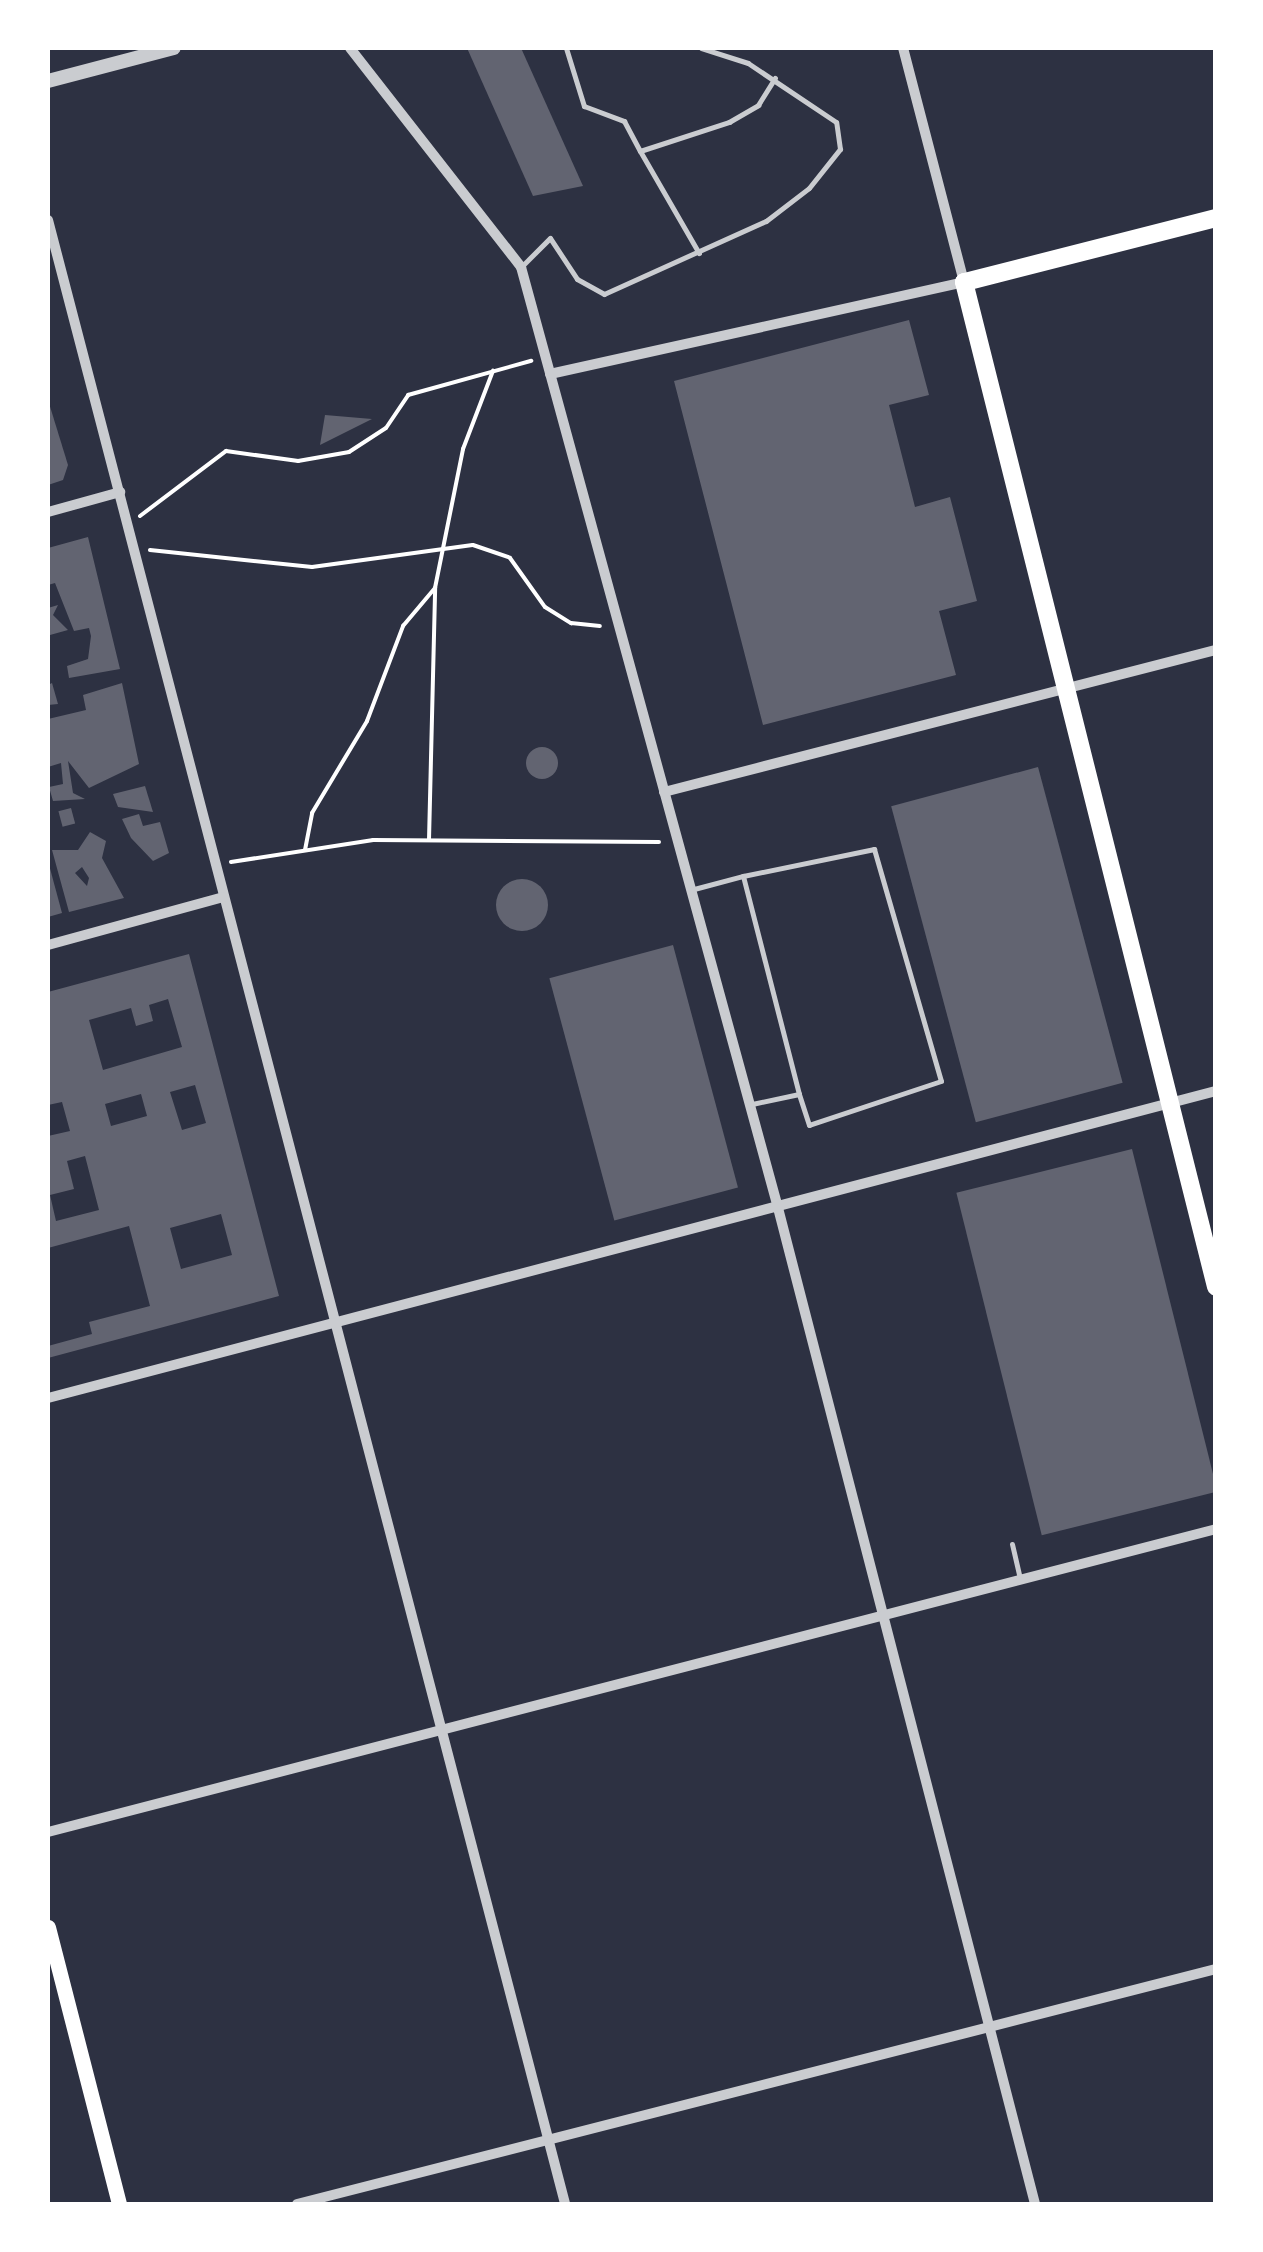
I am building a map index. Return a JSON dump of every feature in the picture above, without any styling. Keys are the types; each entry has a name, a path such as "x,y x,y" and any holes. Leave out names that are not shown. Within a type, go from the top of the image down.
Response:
{"main road":[{"path":"1216,218 964,282 1165,1104 1216,1288"},
{"path":"48,1927 119,2204"}],"street":[{"path":"48,81 174,48"},
{"path":"350,48 521,268 777,1204 1035,2204"},
{"path":"550,374 964,282 904,48"},
{"path":"48,220 565,2204"},
{"path":"48,512 120,492"},
{"path":"664,792 1216,650"},
{"path":"48,945 224,897"},
{"path":"48,1398 337,1326 777,1204 1216,1091"},
{"path":"48,1832 1216,1529"},
{"path":"297,2204 1216,1969"}],"lane":[{"path":"566,48 584,106 624,122 699,254"},
{"path":"521,268 550,238 577,279 604,294 766,221 840,148 826,112 774,78 702,48"},
{"path":"640,150 729,122 758,104 774,78"},
{"path":"691,890 743,876 874,849 942,1080 808,1124 743,876"},
{"path":"750,1104 799,1094"},
{"path":"1012,1544 1020,1580"}],"path":[{"path":"128,525 226,450 298,462 349,452 386,428 408,395 545,357"},
{"path":"429,840 435,588 440,548 493,372"},
{"path":"136,552 176,547 312,568 473,545 510,558 545,606 571,624 620,628"},
{"path":"305,850 312,813 367,721 404,626 435,588"},
{"path":"216,864 305,850 429,840 678,842"}],"building":[{"path":"467,48 521,48 583,186 533,196"},
{"path":"909,320 929,395 889,405 915,507 950,497 977,601 939,611 956,675 763,725 674,381"},
{"path":"48,400 68,465 63,480 48,485"},
{"path":"325,415 372,419 320,445"},
{"path":"88,537 120,669 69,678 67,666 88,659 91,636 89,628 74,631 55,583 48,585 48,548"},
{"path":"58,605 53,615 68,630 50,635 48,608"},
{"path":"52,683 58,704 48,705 48,685"},
{"path":"122,683 139,764 89,788 68,761 73,793 85,799 53,801 49,787 63,784 61,763 48,767 48,719 86,710 83,695"},
{"path":"542,747 553,752 558,763 553,774 542,779 531,774 526,763 531,752"},
{"path":"1038,767 1123,1083 976,1122 891,806"},
{"path":"145,786 153,812 118,807 113,794"},
{"path":"71,808 75,823 63,827 58,811"},
{"path":"139,814 143,826 160,822 169,853 153,861 131,838 122,819"},
{"path":"90,832 106,841 102,858 124,898 69,912 52,850 78,850","holes":["82,867 89,878 87,886 75,873"]},
{"path":"48,861 62,913 48,917"},
{"path":"522,879 541,886 548,905 541,924 522,931 503,924 496,905 503,886"},
{"path":"673,945 738,1187 614,1221 549,978"},
{"path":"189,954 279,1296 48,1358 48,1346 92,1334 89,1322 150,1306 129,1226 48,1248 48,1136 70,1131 62,1102 48,1105 48,992","holes":["168,999 182,1047 103,1070 89,1020 131,1008 136,1026 153,1021 149,1005","195,1085 206,1123 182,1130 170,1092","141,1094 147,1116 111,1126 105,1104","85,1156 99,1210 56,1221 50,1195 74,1189 67,1161","221,1214 232,1255 181,1269 170,1228"]},
{"path":"1132,1149 1216,1492 1042,1535 956,1193"}]}
